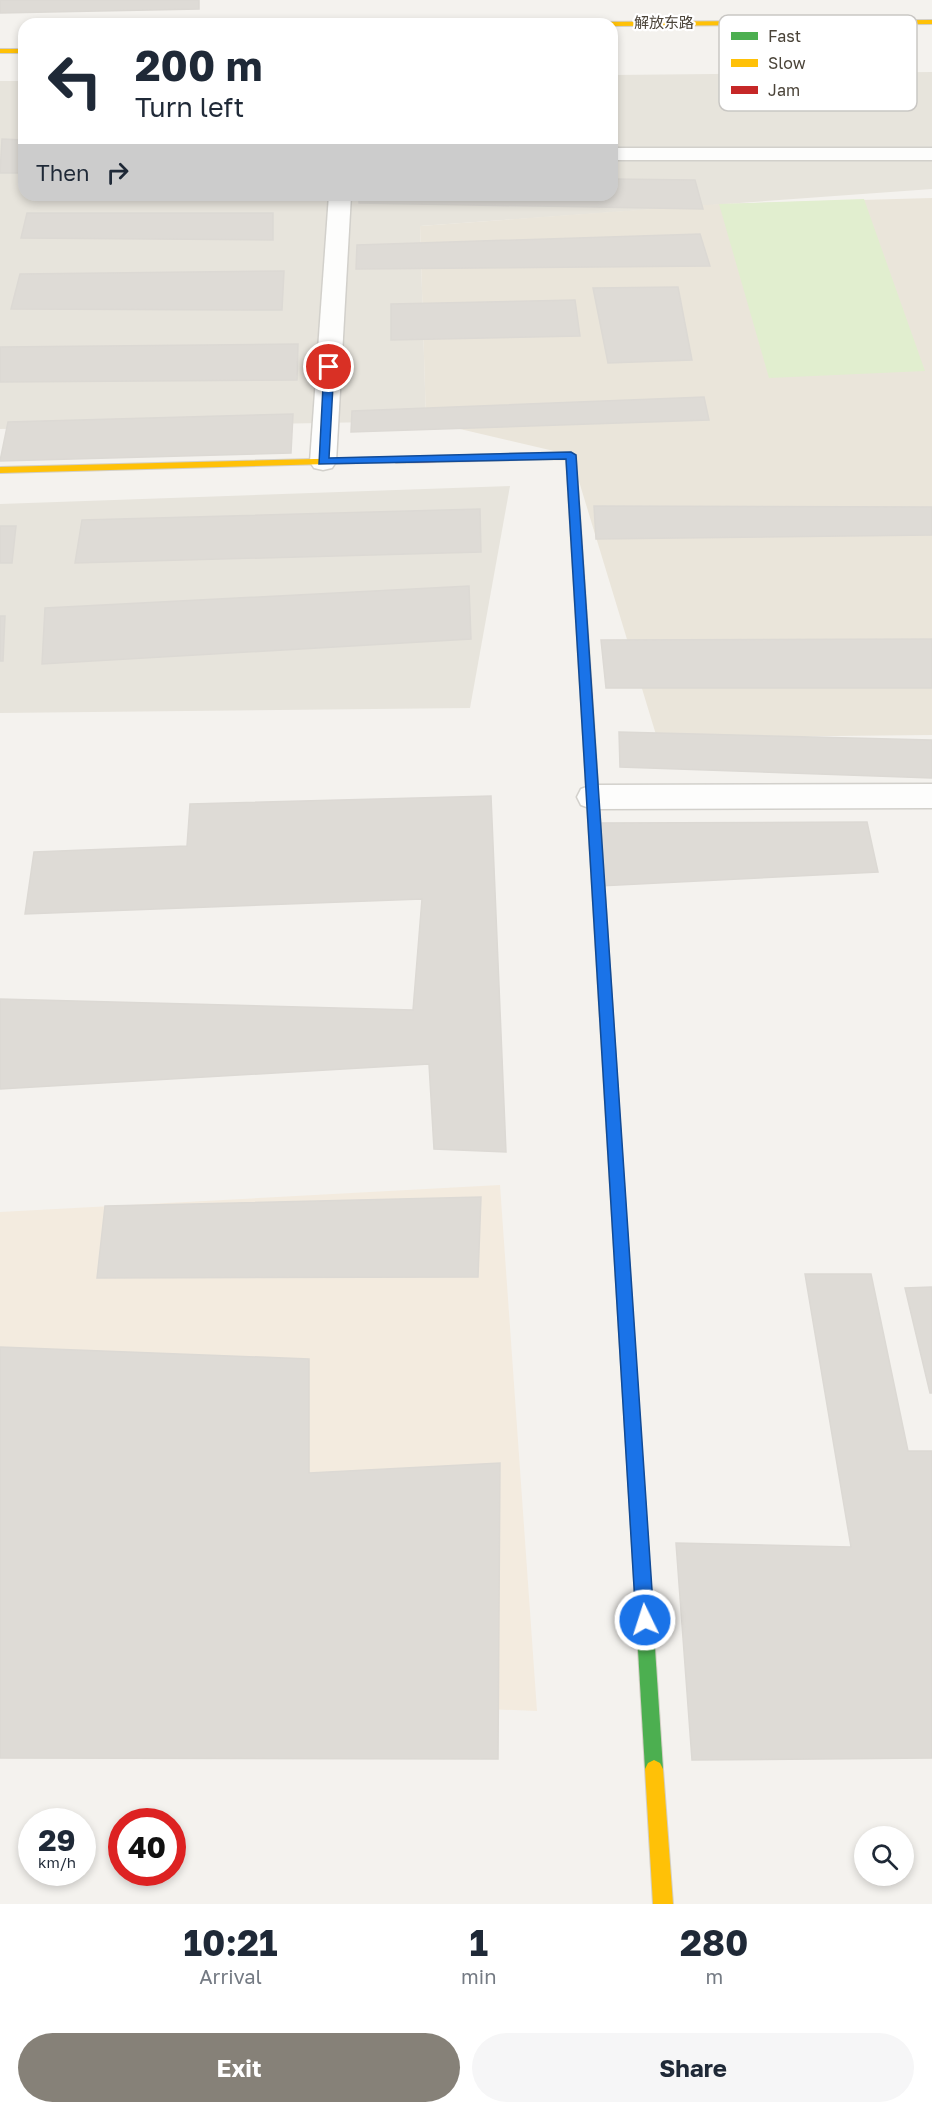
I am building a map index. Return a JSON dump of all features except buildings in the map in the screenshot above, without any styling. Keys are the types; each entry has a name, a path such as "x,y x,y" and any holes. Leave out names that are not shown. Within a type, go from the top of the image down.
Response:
{"street":[{"name":"解放东路","path":"917,22 932,22"},
{"name":"解放东路","path":"618,24 719,23"},
{"path":"0,51 18,51"},
{"path":"618,154 932,154"},
{"path":"323,462 340,201"},
{"path":"0,470 571,455 663,1904"},
{"path":"592,797 932,796"}],"shaded area":[{"path":"917,72 932,72 932,189 420,226 426,421 0,429 0,81 18,81 18,201 618,201 618,75 719,74 719,111 917,111"},
{"path":"932,198 932,735 657,738 571,455 426,421 420,226 719,204"},
{"path":"510,486 470,708 0,713 0,504"},
{"path":"500,1185 537,1711 0,1689 0,1212"}],"green space":[{"path":"864,199 925,371 769,378 719,204"}],"traffic: fast":[{"path":"587,706 613,1122"},
{"path":"638,1513 654,1769"}],"traffic: slow":[{"path":"917,22 932,22"},
{"path":"618,24 719,23"},
{"path":"0,51 18,51"},
{"path":"0,470 396,460"},
{"path":"613,1122 638,1513"},
{"path":"654,1769 663,1904"}],"traffic: jam":[{"path":"396,460 571,455 587,706"}],"route":[{"path":"329,367 323,462 571,455 645,1620"}]}
